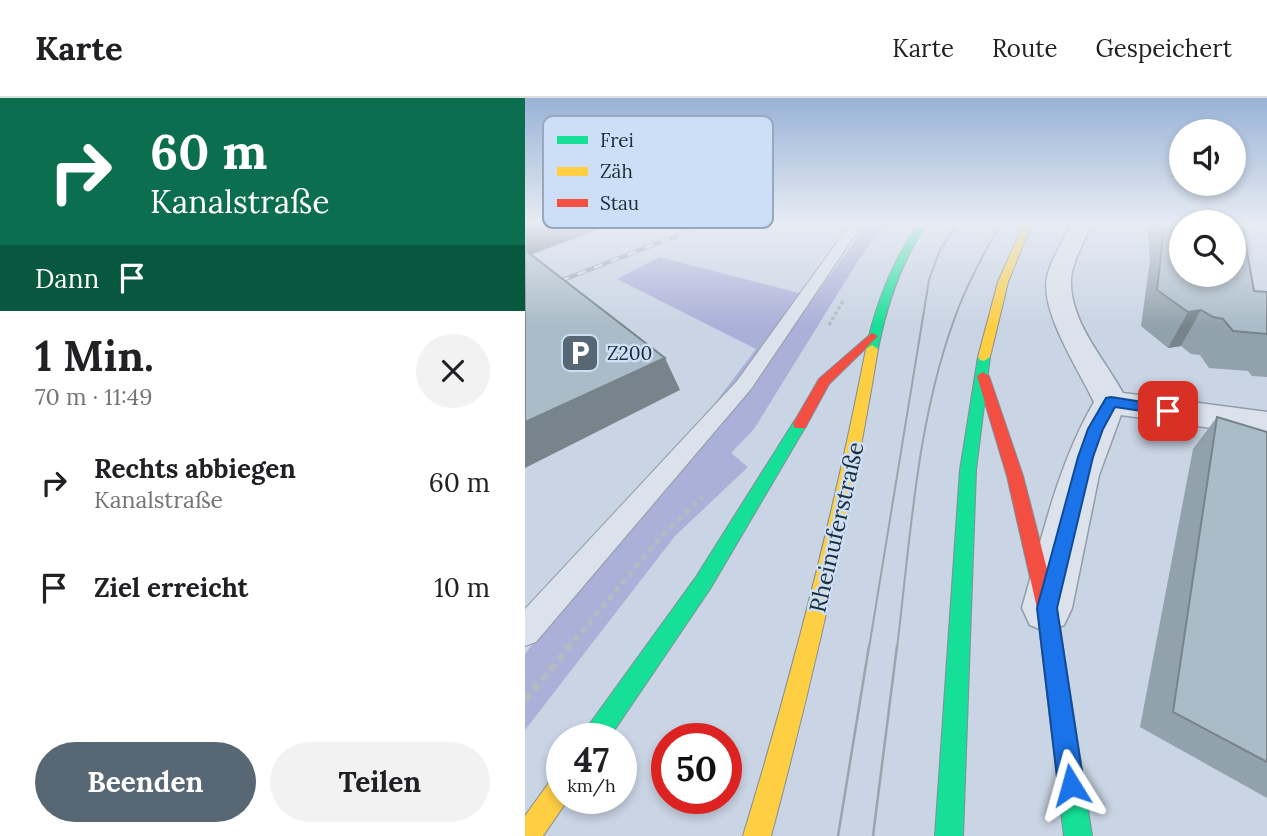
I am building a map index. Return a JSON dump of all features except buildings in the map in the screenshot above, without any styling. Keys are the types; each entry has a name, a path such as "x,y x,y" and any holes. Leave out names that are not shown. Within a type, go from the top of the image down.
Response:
{"main road":[{"name":"Rheinuferstraße","path":"757,836 784,744 846,489 864,398 872,336 886,289 900,257"},
{"path":"949,836 968,470 980,368 995,305 1010,257"},
{"path":"605,723 710,572 766,483 824,382 872,336"},
{"path":"980,368 1015,476 1047,608 1078,836"},
{"path":"527,836 546,809"}],"street":[{"path":"1067,257 1059,277 1060,301 1069,326 1111,401"},
{"path":"1111,401 1267,424"},
{"path":"1047,608 1085,457 1095,429 1111,401"}],"lane":[{"path":"525,631 744,385 833,257"}],"shaded area":[{"path":"662,257 814,297 843,257 861,257 754,429 731,453 748,467 675,536 525,730 525,654 756,349 617,279"}],"tram line":[{"path":"869,648 929,280 937,257"},
{"path":"897,648 918,473 934,387 960,304 982,257"},
{"path":"838,836 869,646"},
{"path":"873,836 897,646"}],"railway":[{"path":"531,293 621,257"},
{"path":"525,295 531,293"}],"traffic: fast":[{"path":"872,349 890,283 902,257"},
{"path":"949,836 968,470 984,357"},
{"path":"605,723 703,583 800,424"},
{"path":"1047,608 1078,836"}],"traffic: slow":[{"path":"984,357 1003,282 1013,257"},
{"path":"757,836 822,594 872,349"},
{"path":"527,836 546,809"}],"traffic: jam":[{"path":"800,424 824,382 872,336"},
{"path":"983,376 1015,476 1047,608"}],"place":[{"name":"Z200","path":"580,353"}],"route":[{"path":"1071,785 1047,608 1085,457 1095,429 1111,401 1168,411"}]}
